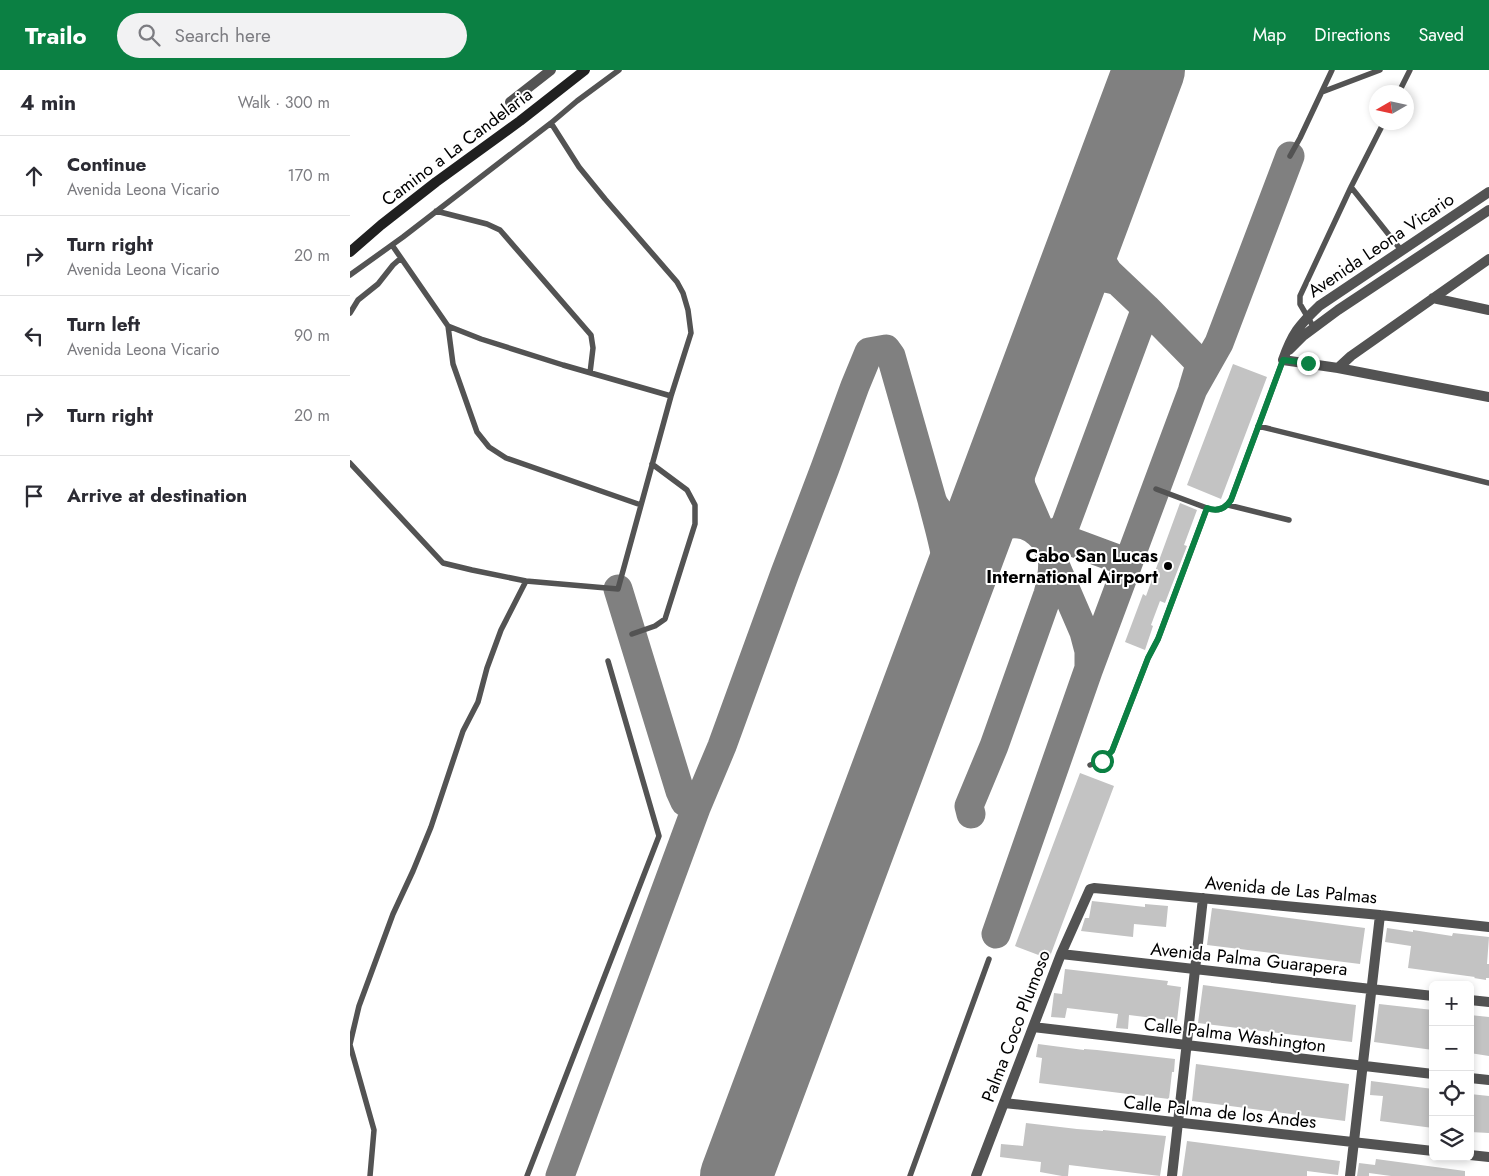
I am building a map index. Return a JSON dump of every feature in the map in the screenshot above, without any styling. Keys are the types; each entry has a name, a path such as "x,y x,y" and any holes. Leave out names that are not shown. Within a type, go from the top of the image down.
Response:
{"street":[{"path":"510,102 551,70"},
{"name":"Camino a La Candelaria","path":"350,252 436,182 520,121 585,70"},
{"name":"Avenida Leona Vicario","path":"1284,359 1298,326 1328,299 1489,192"},
{"name":"Avenida Leona Vicario","path":"1284,359 1296,342 1338,310 1489,210"},
{"path":"1338,368 1351,356 1489,259"},
{"path":"1433,298 1489,310"},
{"path":"1284,359 1489,397"},
{"name":"Avenida de Las Palmas","path":"1090,889 1203,898 1489,927"},
{"name":"Palma Coco Plumoso","path":"976,1176 1061,954 1090,889"},
{"path":"1172,1176 1203,898"},
{"path":"1350,1176 1380,915"},
{"name":"Avenida Palma Guarapera","path":"1061,954 1429,995"},
{"path":"1474,1000 1489,1002"},
{"name":"Calle Palma Washington","path":"1033,1027 1429,1074"},
{"path":"1474,1078 1489,1080"},
{"name":"Calle Palma de los Andes","path":"1004,1103 1178,1124 1429,1151"},
{"path":"1474,1155 1489,1157"}],"lane":[{"path":"350,275 392,245 619,70"},
{"path":"1290,156 1332,70"},
{"path":"1322,92 1380,70"},
{"path":"1402,85 1410,70"},
{"path":"350,463 444,563 526,582 618,588 671,396 692,332 683,293 677,282 579,167 551,123"},
{"path":"1314,328 1300,304 1300,296 1380,130"},
{"path":"1351,187 1401,250"},
{"path":"436,211 487,224 500,230 591,335 594,348 590,373"},
{"path":"392,245 448,326 456,373 477,432 489,447 506,458 641,505"},
{"path":"350,313 358,300 378,284 401,258"},
{"path":"448,326 481,339 671,396"},
{"name":"Avenida Leona Vicario","path":"1228,505 1284,359"},
{"path":"1258,426 1489,483"},
{"path":"632,634 655,626 665,619 695,524 695,505 687,490 652,464"},
{"path":"1156,489 1215,510 1228,505 1289,520"},
{"path":"1090,765 1102,761 1112,751 1148,658 1158,639 1207,508"},
{"path":"370,1176 374,1130 350,1044 359,1006 389,923 431,827 463,731 478,702 487,668 501,630 526,582"},
{"path":"527,1176 659,836 608,661"},
{"path":"910,1176 988,959"}],"building":[{"path":"1233,364 1267,377 1221,499 1187,485"},
{"name":"Cabo San Lucas International Airport","path":"1180,503 1197,510 1184,545 1187,546 1165,603 1160,601 1151,625 1153,626 1145,650 1125,642 1143,594 1146,596"},
{"path":"1080,773 1114,786 1049,959 1015,946"},
{"path":"1092,901 1145,907 1145,904 1168,906 1166,927 1134,924 1133,937 1081,931 1085,918 1089,918"},
{"path":"1212,908 1365,928 1360,964 1207,945"},
{"path":"1387,928 1452,936 1453,933 1489,937 1487,964 1489,964 1489,978 1486,978 1486,980 1408,968 1411,946 1385,942"},
{"path":"1065,969 1168,981 1167,985 1181,987 1177,1021 1129,1015 1128,1029 1116,1028 1118,1014 1067,1008 1065,1018 1051,1017 1054,993 1062,994"},
{"path":"1203,985 1356,1005 1352,1042 1198,1023"},
{"path":"1379,1004 1429,1010 1429,1049 1374,1042"},
{"path":"1474,1015 1489,1017 1489,1056 1474,1054"},
{"path":"1038,1044 1175,1059 1169,1099 1039,1083 1042,1058 1036,1057"},
{"path":"1196,1064 1349,1084 1345,1121 1192,1101"},
{"path":"1371,1081 1429,1088 1429,1127 1380,1121 1383,1096 1370,1095"},
{"path":"1474,1094 1489,1096 1489,1133 1474,1132"},
{"path":"1026,1123 1166,1136 1160,1176 1069,1165 1068,1176 1062,1176 1040,1172 1041,1162 1000,1157 1001,1144 1023,1146"},
{"path":"1187,1141 1340,1161 1338,1175 1307,1171 1307,1176 1182,1176"},
{"path":"1376,1159 1465,1171 1465,1176 1391,1176 1369,1173 1369,1176 1357,1176 1359,1163 1375,1165"}],"taxiway":[{"path":"996,934 1088,671 1193,389 1219,343 1290,156"},
{"path":"1095,214 1098,251 1103,264 1108,272 1197,360 1199,368 1193,388"},
{"path":"1059,312 1075,288 1088,279 1106,278 1117,281"},
{"path":"1041,532 1054,533 1065,526 1146,308"},
{"path":"618,589 680,791 685,802 696,808 722,746 869,352 886,349 891,356 932,500 939,511 950,518 963,519 980,510 991,495"},
{"path":"1020,414 1016,453 1021,486 1084,632 1089,651 1089,667"},
{"path":"932,500 948,570 949,585 946,613"},
{"path":"931,655 948,638 979,550 985,540 1000,527 1008,524 1027,526 1044,539"},
{"path":"1048,533 1118,559 1125,558 1131,554"},
{"path":"971,814 969,806 994,746 1048,594 1053,565 1052,555"},
{"path":"560,1176 696,808"}],"runway":[{"path":"736,1176 1149,70"}],"place":[{"name":"Cabo San Lucas International Airport","path":"1168,566"}],"route":[{"path":"1102,761 1112,751 1148,658 1158,639 1207,508 1210,510 1224,508 1231,500 1283,360 1308,363"}]}
